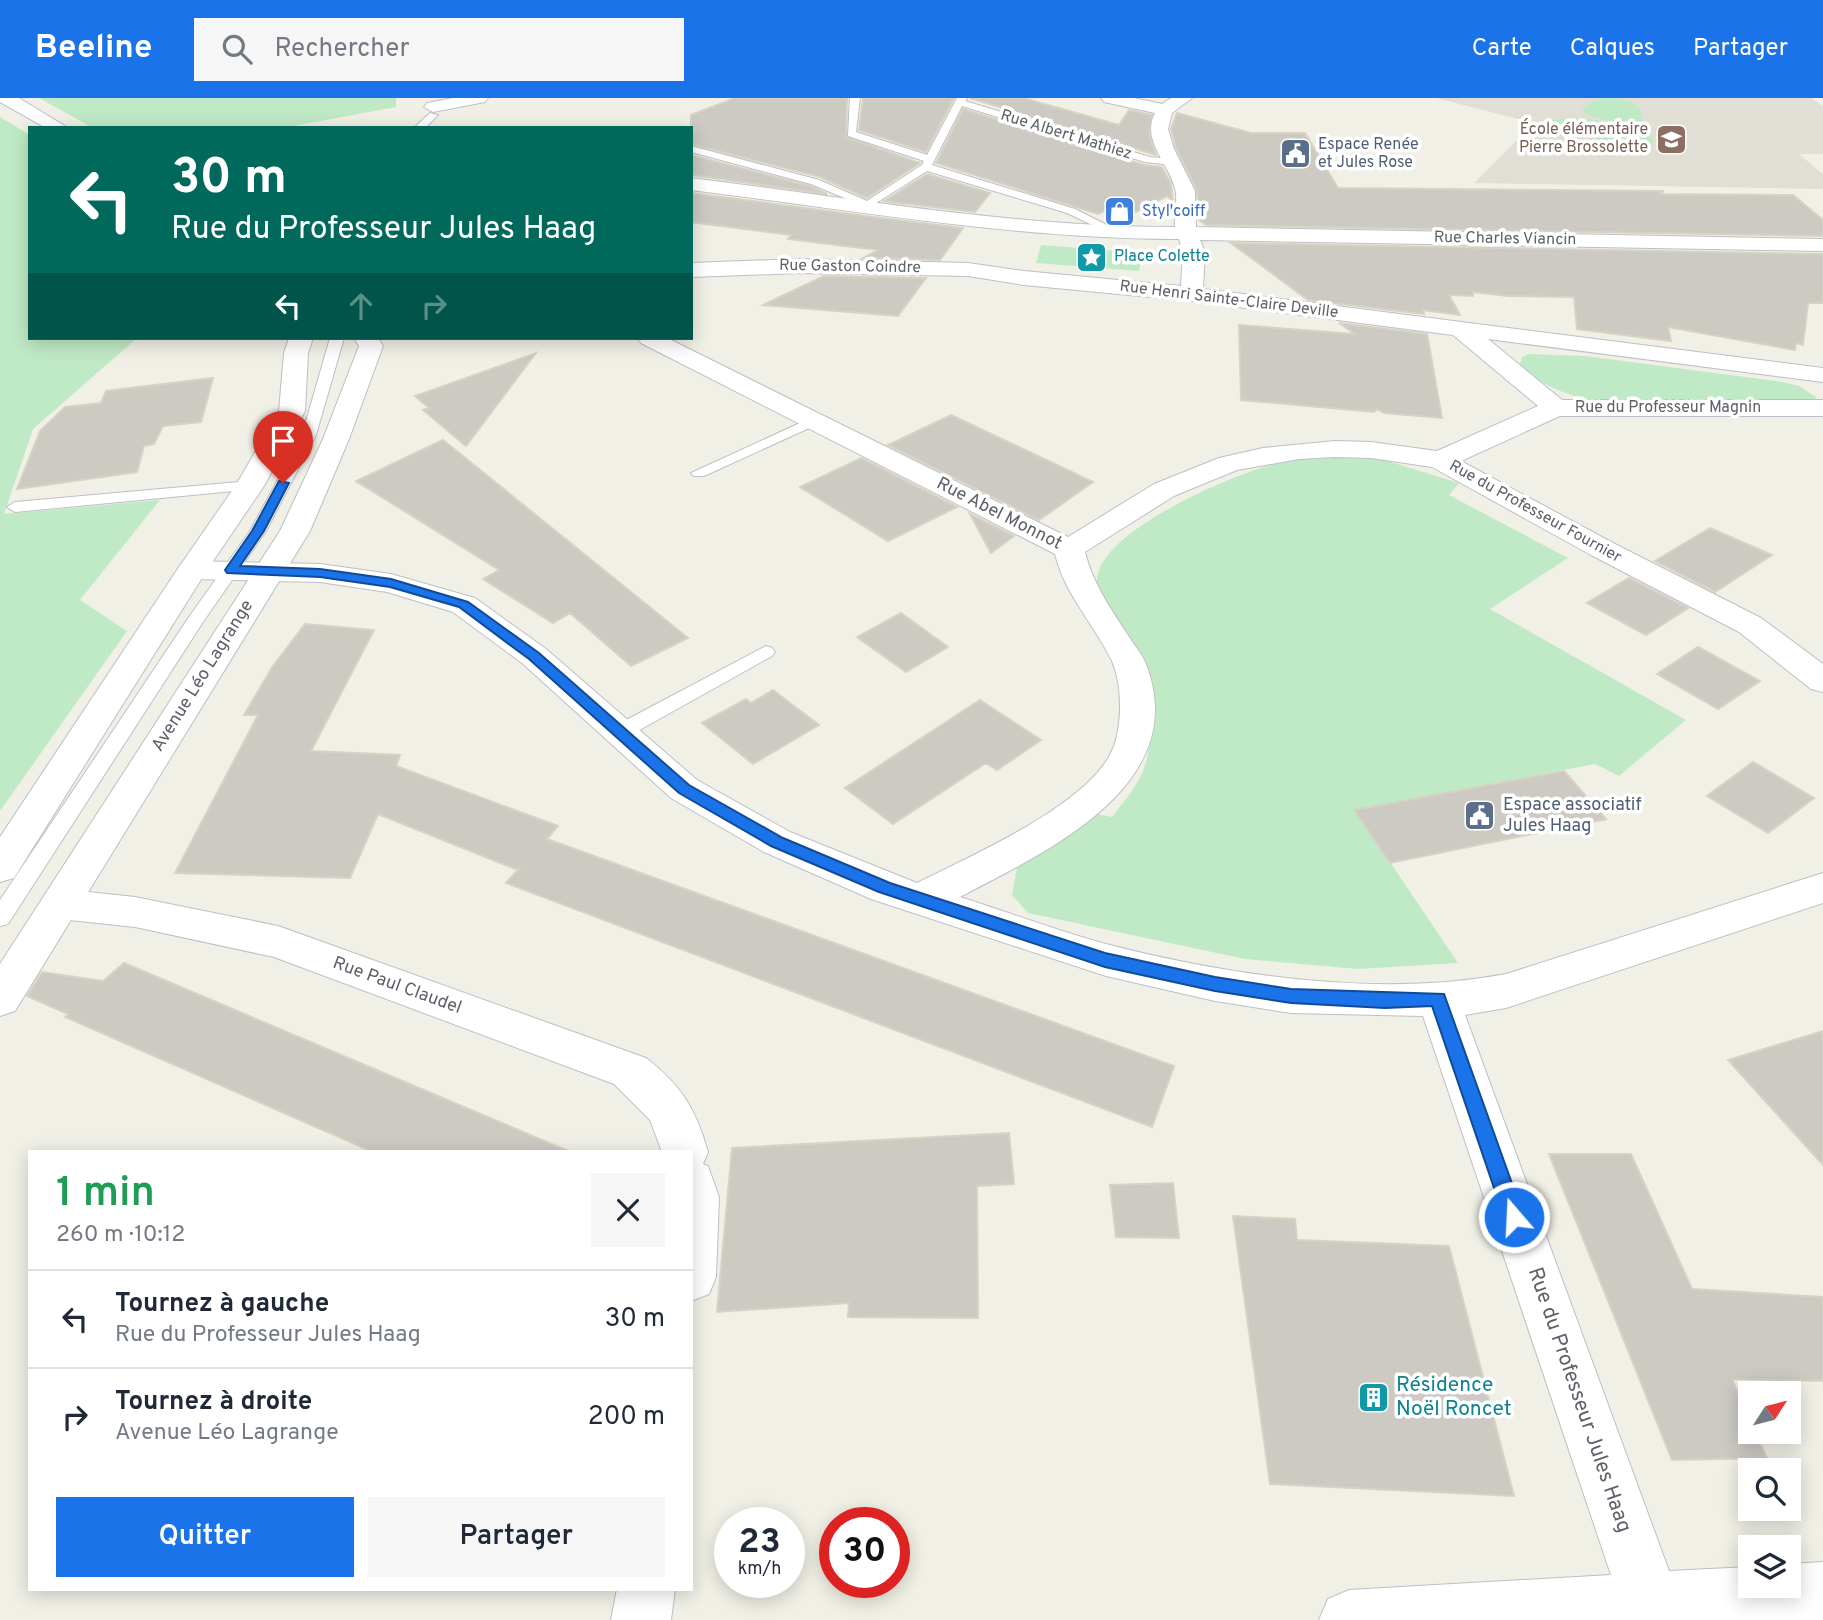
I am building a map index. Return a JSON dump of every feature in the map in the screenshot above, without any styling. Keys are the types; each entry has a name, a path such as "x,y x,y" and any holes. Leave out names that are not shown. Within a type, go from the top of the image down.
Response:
{"street":[{"path":"6,98 55,126"},
{"path":"431,112 479,98"},
{"path":"1110,98 1165,110"},
{"path":"1182,98 1165,110 1160,135 1185,188 1183,220 1194,252 1192,294"},
{"path":"693,184 1012,224 1115,233 1187,233"},
{"path":"1009,274 1001,257 1012,224"},
{"name":"Rue Charles Viancin","path":"1187,233 1823,246"},
{"name":"Rue Gaston Coindre","path":"693,270 811,265 1009,274"},
{"name":"Rue Henri Sainte-Claire Deville","path":"1009,274 1024,278 1192,294 1823,375"},
{"path":"1462,330 1556,408"},
{"path":"0,868 192,570 250,486 292,411 296,353 300,340"},
{"name":"Rue Abel Monnot","path":"653,340 1069,548 1076,577 1129,663 1139,707 1128,757 1102,790 1079,810 1008,854 921,899"},
{"name":"Avenue Léo Lagrange","path":"0,999 295,531 337,439 371,346 346,342"},
{"name":"Rue du Professeur Magnin","path":"1440,460 1556,408 1823,408"},
{"name":"Rue du Professeur Fournier","path":"1069,548 1166,489 1228,465 1306,449 1410,453 1440,460 1602,549 1751,625 1823,681"},
{"path":"192,570 320,573 391,583 464,605 534,656 684,789 777,842 885,888 1105,960 1215,984 1291,996 1385,1000 1470,998 1506,991 1823,888"},
{"name":"Rue Paul Claudel","path":"60,904 135,912 278,942 630,1071 658,1093 678,1124 684,1150"},
{"name":"Rue du Professeur Jules Haag","path":"1438,999 1651,1604"},
{"path":"693,1189 693,1236"},
{"path":"641,1620 646,1591"},
{"path":"1349,1620 1823,1592"}],"lane":[{"path":"855,98 852,134 928,163 1071,211 1115,233"},
{"path":"693,150 815,182 868,205 928,163 962,101"},
{"name":"Rue Albert Mathiez","path":"962,101 1149,160 1172,162"},
{"name":"Avenue Léo Lagrange","path":"0,918 258,531 309,435 346,342"},
{"path":"699,473 813,421"},
{"path":"15,507 250,486"},
{"path":"620,732 766,652"}],"shaded area":[{"name":"École élémentaire Pierre Brossolette","path":"1436,98 1811,98 1823,106 1823,154 1799,154 1823,174 1823,189 1474,183 1534,123"}],"green space":[{"path":"39,98 396,98 396,107 293,126 89,126"},
{"path":"1603,98 1629,101 1639,108 1642,121 1610,121 1581,110 1593,101"},
{"path":"0,117 28,134 28,340 135,340 33,429 4,514 160,500 80,600 127,631 0,811"},
{"path":"1576,117 1640,128 1655,142 1645,151 1534,123"},
{"path":"1041,245 1142,253 1139,271 1036,263"},
{"path":"1529,354 1585,356 1783,382 1799,386 1816,397 1815,400 1594,401 1564,392 1536,378 1520,364 1522,357"},
{"path":"1381,459 1459,483 1449,495 1568,558 1490,609 1686,720 1619,776 1595,764 1355,810 1458,963 1358,969 1245,959 1028,913 1012,895 1017,867 1091,813 1112,817 1138,781 1148,754 1150,721 1146,684 1131,639 1104,601 1097,586 1104,560 1121,541 1146,523 1175,505 1236,477 1284,461"}],"building":[{"path":"735,98 847,98 846,137 920,163 867,198 820,177 693,145 691,115"},
{"path":"863,98 954,98 926,152 859,130"},
{"path":"970,98 1023,98 1119,125 1129,110 1152,115 1149,134 1156,155"},
{"path":"963,109 1144,165 1162,167 1171,184 1173,201 1167,196 1126,217 1104,211 1098,214 936,163"},
{"path":"1177,113 1251,133 1305,133 1338,188 1793,195 1823,220 1823,236 1206,225 1198,219 1197,190 1176,148 1171,129"},
{"path":"693,156 810,186 827,194 693,175"},
{"path":"927,174 990,193 975,212 884,201"},
{"path":"693,193 963,228 940,260 863,258 878,250 788,239 791,235 693,222"},
{"path":"1231,243 1823,254 1823,303 1808,303 1803,345 1796,343 1795,350 1668,327 1671,341 1577,329 1574,297 1508,296 1473,292 1473,296 1449,295 1460,315 1423,310 1424,314 1308,300"},
{"path":"824,276 926,278 898,316 763,305"},
{"path":"1339,323 1427,334 1442,418 1384,413 1377,409 1374,412 1241,400 1239,325 1355,334"},
{"path":"536,353 466,446 423,410 429,408 415,396"},
{"path":"213,378 201,422 163,426 154,444 144,446 137,472 17,489 40,431 65,407 101,403 106,391"},
{"path":"951,415 1093,482 1039,520 888,445"},
{"path":"443,440 688,638 631,666 570,613 553,623 483,579 499,570 356,481"},
{"path":"861,458 957,507 888,541 800,487"},
{"path":"970,514 1014,536 991,553"},
{"path":"1710,528 1772,555 1715,592 1655,561"},
{"path":"1629,578 1688,608 1646,635 1587,603"},
{"path":"901,613 948,647 906,672 857,637"},
{"path":"305,624 374,630 311,751 400,755 396,766 558,826 547,839 1174,1066 1152,1127 506,883 518,870 378,814 350,878 175,873 258,715 244,715 273,666"},
{"path":"1698,647 1760,681 1718,709 1657,674"},
{"path":"773,690 819,725 753,764 702,723 746,699 751,703"},
{"path":"980,700 1041,740 997,770 986,763 893,824 845,788"},
{"path":"1753,762 1814,798 1768,833 1707,796"},
{"name":"Espace associatif Jules Haag","path":"1564,771 1606,819 1390,863 1354,810"},
{"path":"124,963 566,1150 368,1150 65,1017 68,1014 27,996 42,972 103,981"},
{"path":"1823,1031 1823,1165 1728,1060"},
{"path":"1009,1133 1014,1184 977,1186 978,1318 848,1317 849,1303 717,1312 732,1148"},
{"path":"1549,1154 1631,1154 1692,1289 1823,1297 1823,1381 1732,1379 1738,1393 1738,1444 1761,1444 1767,1458 1672,1460"},
{"path":"1173,1183 1179,1238 1116,1237 1110,1185"},
{"name":"Résidence Noël Roncet","path":"1233,1216 1295,1219 1297,1240 1449,1246 1514,1496 1270,1484"}],"place":[{"name":"École élémentaire Pierre Brossolette","path":"1671,139"},
{"name":"Espace Renée et Jules Rose","path":"1295,154"},
{"name":"Styl'coiff","path":"1119,212"},
{"name":"Place Colette","path":"1091,257"},
{"name":"Espace associatif Jules Haag","path":"1480,815"},
{"name":"Résidence Noël Roncet","path":"1373,1397"}],"route":[{"path":"283,483 258,531 231,570 320,573 391,583 464,605 534,656 684,789 777,842 885,888 1105,960 1215,984 1291,996 1438,999 1514,1217"}]}
